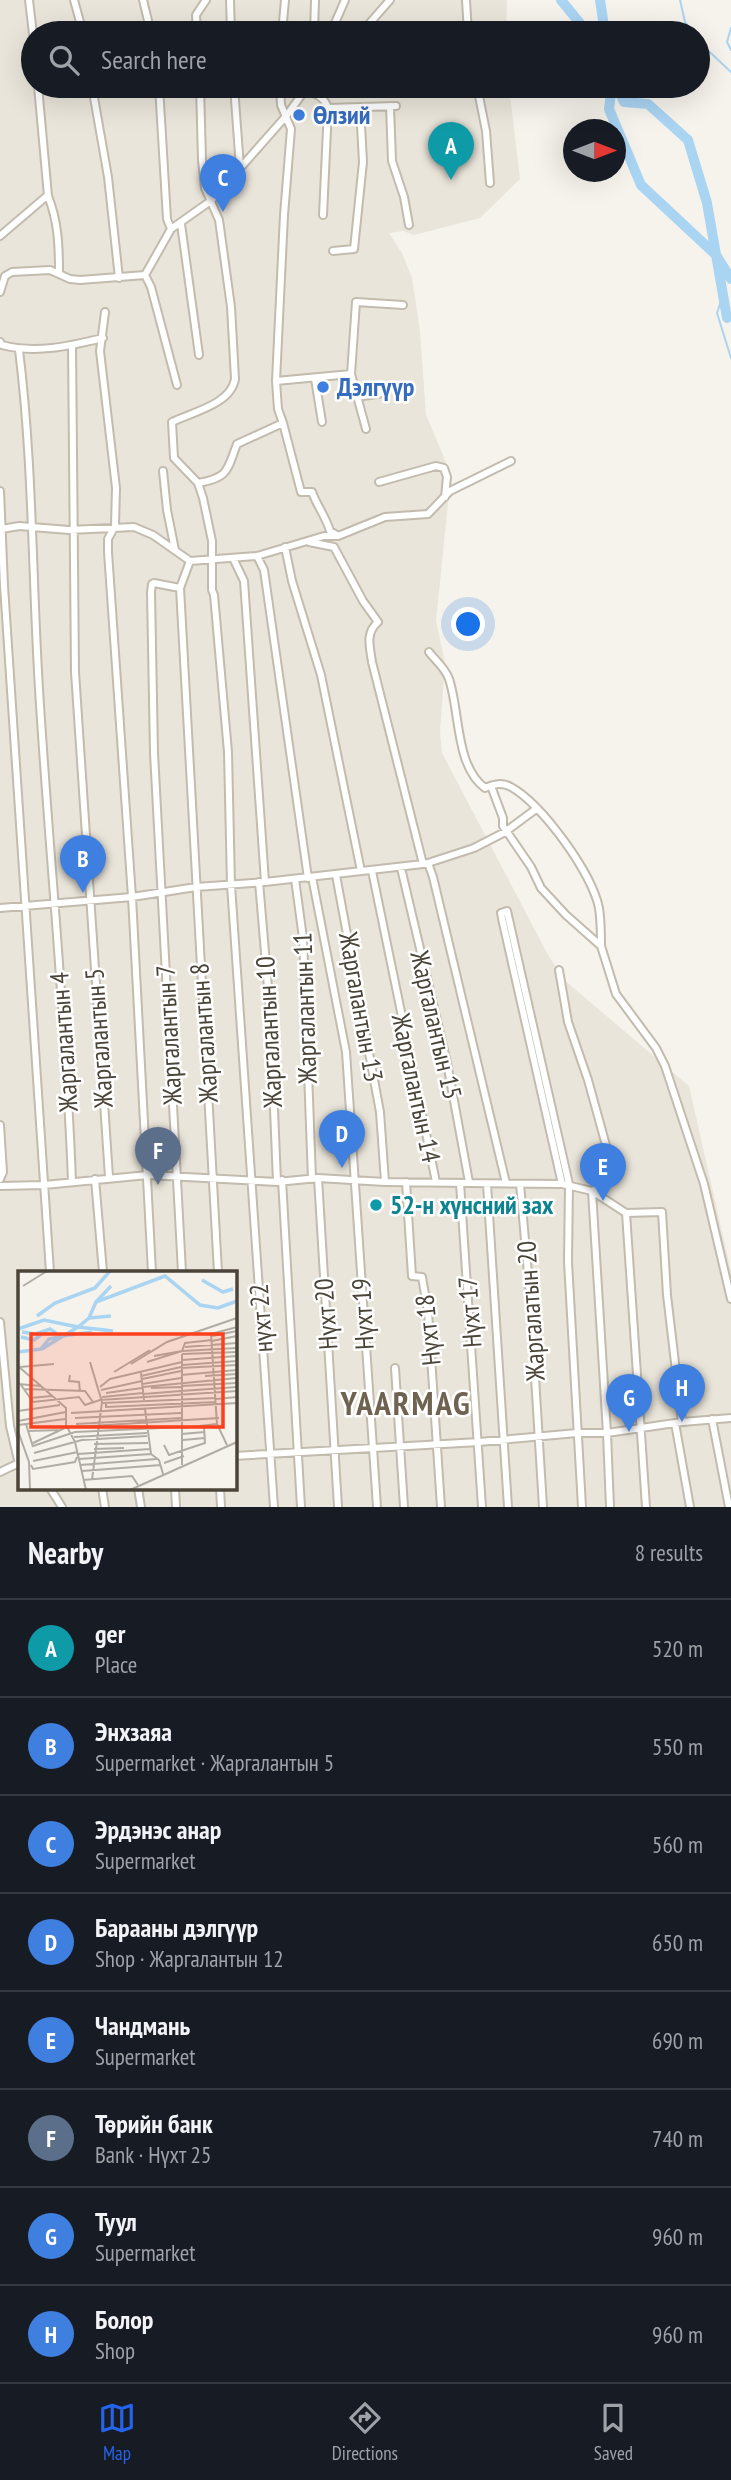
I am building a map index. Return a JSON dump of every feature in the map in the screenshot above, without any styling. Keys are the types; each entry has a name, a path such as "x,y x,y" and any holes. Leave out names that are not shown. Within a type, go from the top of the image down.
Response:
{"street":[{"path":"29,0 31,21"},
{"path":"74,0 80,21"},
{"path":"143,0 148,21"},
{"path":"196,21 196,15 206,0"},
{"path":"230,0 231,21"},
{"path":"283,21 285,0"},
{"path":"314,21 315,0"},
{"path":"336,21 345,0"},
{"path":"372,21 390,0"},
{"path":"466,0 467,21"},
{"path":"39,98 48,195 59,245 58,272"},
{"path":"94,98 108,177 119,278"},
{"path":"160,98 167,219 171,229"},
{"path":"200,98 205,188 219,220 229,294 235,379 234,389 220,401 172,422 174,458 198,483 225,475 230,468 236,444 284,423"},
{"path":"235,98 240,168"},
{"path":"281,98 291,129 276,381 278,409 301,492 312,492 317,507 327,519 330,531 338,536"},
{"path":"145,275 171,229 212,200 299,98"},
{"path":"321,98 328,108 323,215"},
{"path":"479,98 486,131 490,183"},
{"path":"328,108 393,106 392,162 404,197 409,225"},
{"path":"333,251 354,249 363,162 360,107"},
{"path":"0,236 48,195"},
{"path":"181,224 199,355"},
{"path":"0,292 5,276 12,272 50,270 70,279 80,280 145,275"},
{"path":"145,275 151,287 177,385"},
{"path":"366,429 351,374 356,302 403,305"},
{"path":"105,312 100,351 116,488 115,526 108,539 108,552 132,897 152,1271"},
{"path":"0,342 19,350 72,345 103,338"},
{"name":"Жаргалантын 5","path":"72,345 75,672 109,1177"},
{"name":"Жаргалантын 4","path":"19,350 26,407 30,527 72,1182"},
{"path":"276,381 351,374"},
{"path":"315,379 322,422"},
{"path":"356,397 383,393 383,388"},
{"path":"1,529 134,527 153,535 190,561 257,556 324,536 338,536 385,517 428,513 450,491 511,461"},
{"path":"379,482 436,466 444,468 447,477 445,497"},
{"path":"163,471 175,550"},
{"name":"нүхт 22","path":"198,483 212,541 212,590 229,752 231,885 274,1507"},
{"path":"0,491 50,1271"},
{"path":"309,542 334,547 363,601 378,622 372,628 369,638 372,662 506,1183"},
{"path":"285,548 292,581 321,675 361,871"},
{"name":"Нүхт 19","path":"257,556 264,570 310,877 346,1052 377,1507"},
{"name":"Жаргалантын 10","path":"233,558 244,581 301,1507"},
{"path":"180,588 190,561"},
{"name":"Жаргалантын 7","path":"180,588 154,583 151,592 154,752 182,1271"},
{"name":"Жаргалантын 8","path":"180,588 218,1271"},
{"path":"429,652 448,676 462,748 478,783 485,788 496,783 510,786 536,809 555,828 589,882 599,907 601,946 616,994 656,1048 665,1066 704,1184 731,1299"},
{"path":"491,786 507,831 531,867 541,888 601,946"},
{"path":"0,908 132,897 196,887 426,864 474,848 507,831 536,809"},
{"name":"Жаргалантын 15","path":"401,868 447,1063 469,1182"},
{"name":"Жаргалантын 14","path":"372,870 436,1182"},
{"name":"Жаргалантын 13","path":"336,875 380,1112 385,1182"},
{"name":"Жаргалантын 11","path":"295,879 303,938 315,1178"},
{"path":"533,1045 507,911 503,911 503,923 565,1184 582,1507"},
{"path":"559,970 568,1022 588,1080 611,1167 606,1182 592,1191"},
{"path":"0,1125 3,1172 0,1179"},
{"path":"0,1186 44,1185 148,1175 279,1181 315,1178 385,1182 565,1184 592,1191 626,1213 662,1212 678,1422 690,1507"},
{"name":"Нүхт 20","path":"315,1178 338,1507"},
{"path":"95,1180 103,1271"},
{"name":"Нүхт 18","path":"406,1182 412,1276 422,1277 428,1312 437,1444"},
{"name":"Нүхт 17","path":"460,1183 482,1507"},
{"path":"487,1184 508,1507"},
{"name":"Жаргалатын 20","path":"520,1184 543,1507"},
{"path":"592,1191 610,1507"},
{"path":"626,1213 646,1507"},
{"path":"0,1322 1,1357 10,1426 18,1459"},
{"path":"395,1368 404,1507"},
{"path":"236,1456 607,1433 678,1422 731,1418"},
{"path":"712,1419 729,1507"},
{"path":"437,1444 440,1507"},
{"path":"0,1472 18,1463"},
{"path":"51,1490 62,1507"}],"shaded area":[{"path":"0,0 507,0 506,21 21,21 21,98 510,98 520,179 480,218 414,235 403,231 389,233 402,253 412,278 420,331 426,415 451,474 436,621 445,663 440,732 442,753 563,979 689,1086 731,1271 731,1507 0,1507"}],"waterway":[{"path":"561,0 578,21"},
{"path":"600,0 603,21"},
{"path":"680,0 685,21"},
{"path":"731,28 727,42 731,50"},
{"path":"710,52 731,72"},
{"path":"610,98 609,109 641,185 716,255 731,279"},
{"path":"622,98 624,102 648,104 688,140 707,203 727,318"},
{"path":"723,295 717,313 731,358"}],"place":[{"name":"Өлзий","path":"299,115"},
{"name":"ger","path":"451,180"},
{"name":"Эрдэнэс анар","path":"223,212"},
{"name":"Дэлгүүр","path":"323,387"},
{"name":"Энхзаяа","path":"83,893"},
{"name":"Барааны дэлгүүр","path":"342,1168"},
{"name":"Төрийн банк","path":"158,1185"},
{"name":"Чандмань","path":"603,1201"},
{"name":"52-н хүнсний зах","path":"376,1205"},
{"name":"Болор","path":"682,1422"},
{"name":"Туул","path":"629,1432"}],"district":[{"name":"YAARMAG","path":"406,1403"}]}
